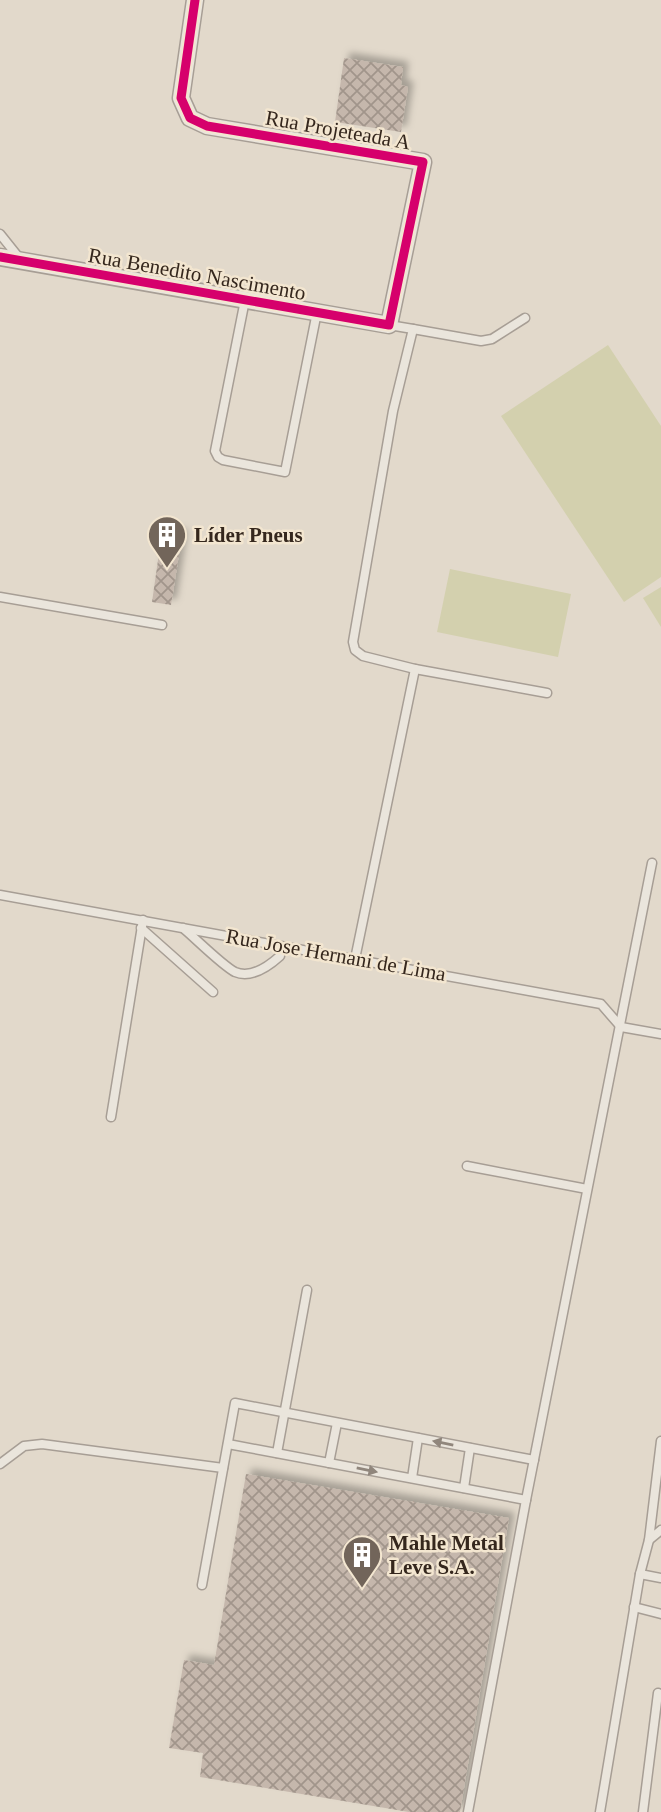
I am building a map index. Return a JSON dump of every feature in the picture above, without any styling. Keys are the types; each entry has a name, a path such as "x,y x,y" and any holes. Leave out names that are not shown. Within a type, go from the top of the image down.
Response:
{"street":[{"name":"Rua Projeteada A","path":"195,0 181,98 190,118 207,126 423,162 388,324"},
{"name":"Rua Benedito Nascimento","path":"0,257 388,324"}],"lane":[{"path":"0,234 21,261"},
{"path":"245,300 215,452 223,460 285,472 317,312"},
{"path":"388,324 481,341 492,339 525,318"},
{"path":"413,329 393,411 353,642 355,650 363,656 415,669 547,692"},
{"path":"0,597 162,625"},
{"path":"355,959 415,669"},
{"path":"468,1812 586,1189 621,1027 652,863"},
{"name":"Rua Jose Hernani de Lima","path":"0,895 142,924 181,926 601,1004 621,1027"},
{"path":"142,924 213,992"},
{"path":"111,1116 142,924"},
{"path":"181,926 236,972 255,973 270,966 280,956 280,946"},
{"path":"621,1027 661,1034"},
{"path":"467,1166 586,1189"},
{"path":"277,1453 307,1290"},
{"path":"202,1585 235,1403 534,1460"},
{"path":"329,1463 337,1423"},
{"path":"412,1478 418,1438"},
{"path":"600,1812 634,1607 649,1540 661,1441"},
{"path":"0,1464 24,1446 42,1444 223,1468"},
{"path":"228,1444 526,1500"},
{"path":"464,1488 470,1448"},
{"path":"649,1540 661,1531"},
{"path":"640,1574 661,1578"},
{"path":"634,1607 661,1614"},
{"path":"643,1812 658,1693"}],"shaded area":[{"path":"608,345 661,426 661,577 624,602 501,416"},
{"path":"450,569 571,594 558,657 437,632"},
{"path":"661,587 661,627 643,598"}],"building":[{"path":"344,58 403,67 401,85 408,87 401,132 335,122"},
{"name":"Líder Pneus","path":"162,532 182,535 171,605 152,602"},
{"name":"Mahle Metal Leve S.A.","path":"246,1474 509,1518 460,1812 409,1812 200,1777 203,1753 169,1748 184,1660 214,1665"}],"cycle path":[{"path":"0,257 389,325 423,162 207,126 190,118 181,98 195,0"}],"place":[{"name":"Líder Pneus","path":"167,569"},
{"name":"Mahle Metal Leve S.A.","path":"362,1589"}]}
